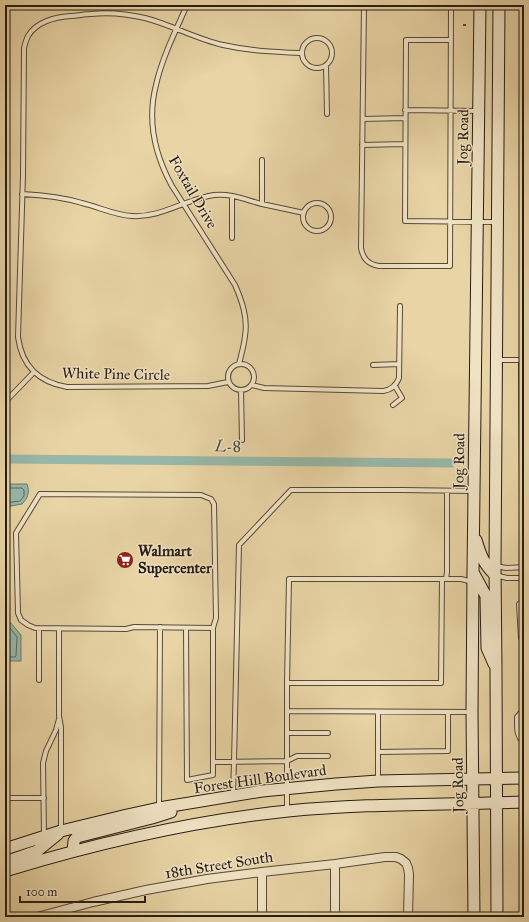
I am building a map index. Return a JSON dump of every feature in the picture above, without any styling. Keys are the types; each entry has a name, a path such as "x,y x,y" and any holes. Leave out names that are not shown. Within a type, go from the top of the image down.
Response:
{"main road":[{"name":"Jog Road","path":"474,917 472,712 473,534 480,5"},
{"path":"497,917 495,571 499,5"},
{"path":"473,534 487,568 495,571"},
{"path":"473,577 486,596 487,648 496,670"},
{"name":"Forest Hill Boulevard","path":"5,849 61,831 127,815 159,808 262,791 336,784 524,778"},
{"path":"73,851 74,841 77,837 152,818 209,800"},
{"path":"5,871 73,851 213,820 328,807 524,802"},
{"path":"5,862 37,851 61,831"}],"street":[{"name":"18th Street South","path":"37,917 146,890 207,879 384,857 396,857 406,863 408,868 408,917"},
{"path":"335,864 335,917"},
{"path":"262,872 262,917"}],"lane":[{"name":"Foxtail Drive","path":"187,5 161,67 156,85 153,97 153,134 161,164 172,186 235,285 240,296 246,322 246,336 239,364"},
{"path":"364,5 361,248 364,259 368,263 379,266 450,266 451,5"},
{"name":"White Pine Circle","path":"228,382 208,386 74,388 50,383 34,372 26,362 18,337 24,48 30,33 40,25 52,19 64,16 97,13 124,14 144,18 199,38 245,49 268,52 301,53"},
{"path":"315,38 323,39 332,49 331,58 326,65 318,68 310,67 304,61 301,53 304,45 311,39 315,38"},
{"path":"451,40 406,40 405,222 497,222"},
{"path":"326,65 327,114"},
{"path":"405,110 478,111"},
{"path":"363,119 405,118"},
{"path":"362,145 405,144"},
{"path":"262,160 262,204"},
{"path":"22,194 63,198 118,214 131,216 151,215 214,195 232,196 304,213"},
{"path":"232,196 232,238"},
{"path":"313,204 321,204 328,209 331,217 325,228 313,230 306,225 304,221 304,213 306,209 313,204"},
{"path":"252,385 264,388 382,392 388,390 397,384 399,378 400,306"},
{"path":"496,360 523,360 522,495 524,548"},
{"path":"239,364 247,365 253,372 254,376 252,385 241,390 231,387 228,382 227,375 235,365 239,364"},
{"path":"373,365 400,364"},
{"path":"6,401 34,372"},
{"path":"393,405 402,398 394,386"},
{"path":"241,390 242,440"},
{"path":"233,796 239,545 292,490 474,491"},
{"path":"287,683 441,683 444,579 447,572 447,491"},
{"path":"186,628 187,780 213,775 213,628 216,618 214,504 211,499 201,495 40,494 16,533 18,613 21,620 28,626 35,628 59,629 121,629 134,627 213,628"},
{"path":"495,571 506,568 524,567"},
{"path":"495,571 507,578 524,578"},
{"path":"287,811 289,579 460,579 473,577"},
{"path":"524,600 520,604 521,638 524,643"},
{"path":"39,628 39,680"},
{"path":"159,808 160,628"},
{"path":"59,629 61,831"},
{"path":"524,709 517,717 518,734 520,740 524,743"},
{"path":"287,711 472,712"},
{"path":"378,712 378,782"},
{"path":"378,752 448,751 448,712"},
{"path":"44,836 43,763 46,751 56,730 59,716"},
{"path":"287,734 328,733"},
{"path":"213,762 287,761 297,756 328,756"},
{"path":"5,798 44,798"}],"water":[{"path":"5,484 27,484 28,495 22,504 5,507"},
{"path":"5,568 7,571 7,609 9,621 21,635 21,661 5,661"}],"waterway":[{"name":"L-8","path":"5,459 451,463"}],"place":[{"name":"Walmart Supercenter","path":"125,560"}]}
